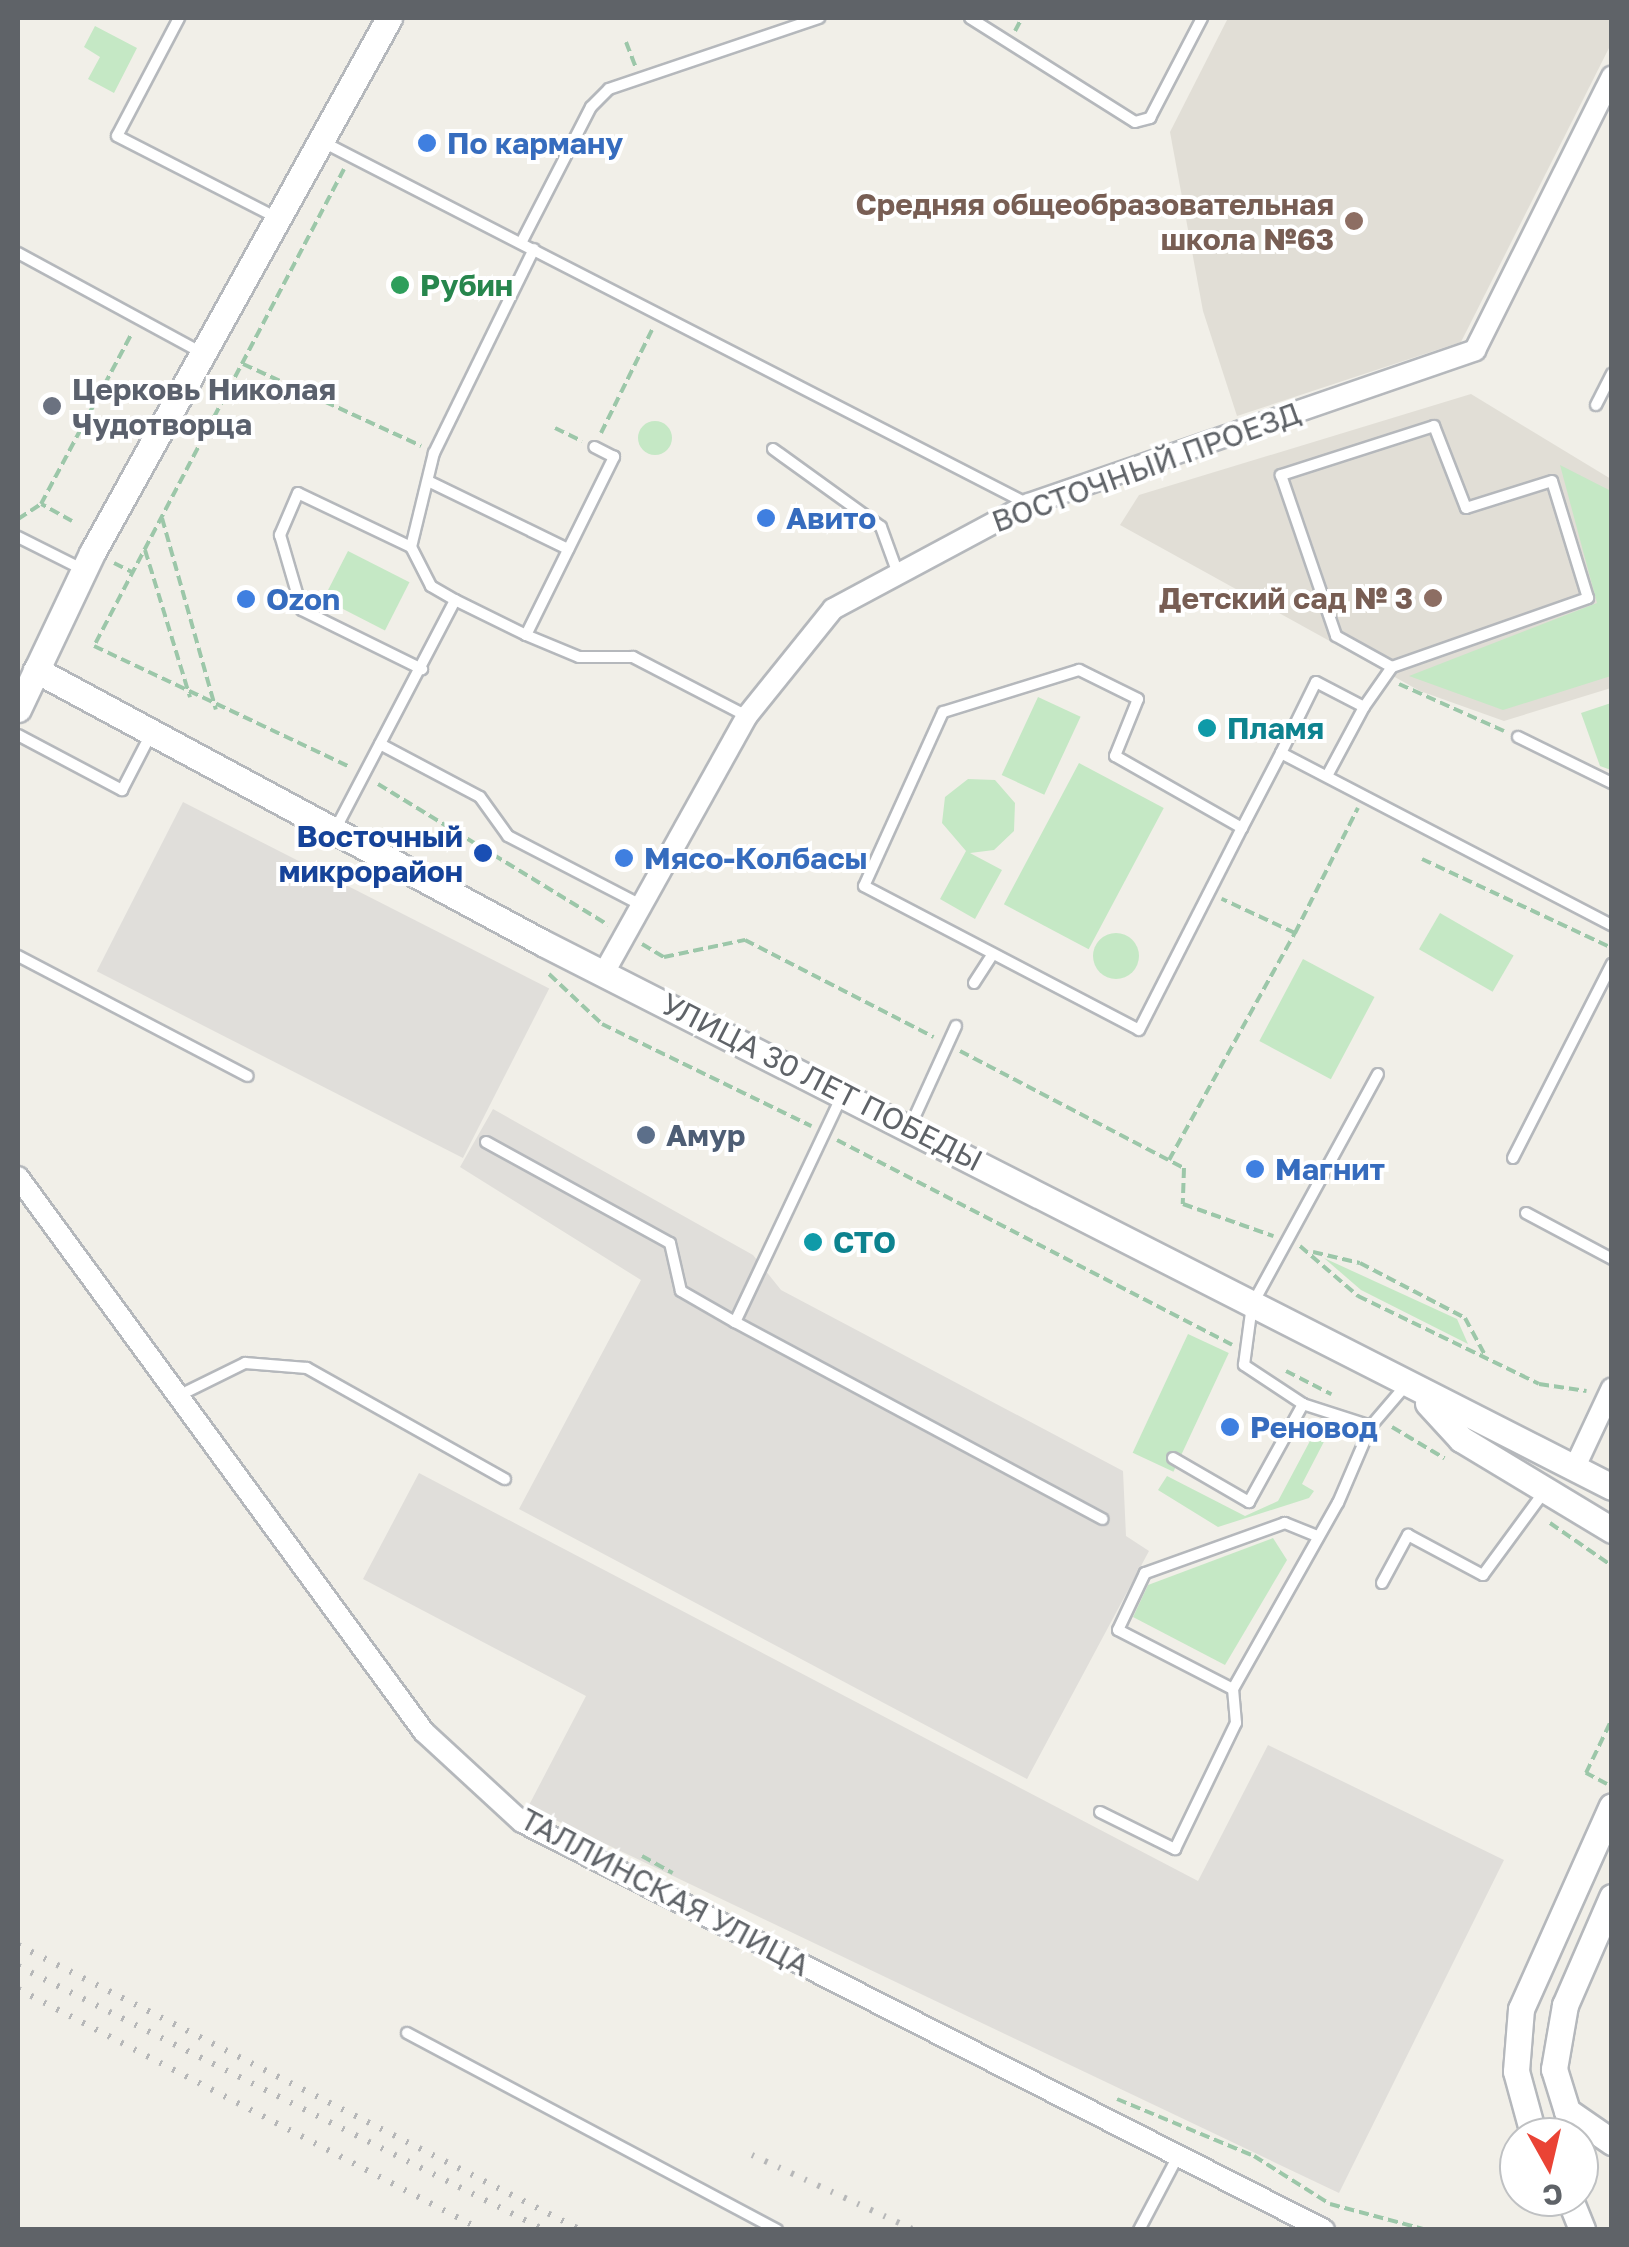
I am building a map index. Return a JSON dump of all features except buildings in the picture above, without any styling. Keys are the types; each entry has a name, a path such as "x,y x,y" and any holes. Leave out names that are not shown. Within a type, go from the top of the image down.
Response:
{"street":[{"path":"18,709 83,570 389,18"},
{"name":"ВОСТОЧНЫЙ ПРОЕЗД","path":"605,971 746,716 832,609 897,570 1029,504 1474,350 1612,76"},
{"name":"УЛИЦА 30 ЛЕТ ПОБЕДЫ","path":"36,670 605,971 1412,1389 1598,1478"},
{"name":"ТАЛЛИНСКАЯ УЛИЦА","path":"18,1176 424,1732 522,1822 1324,2230"},
{"path":"1412,1389 1461,1439 1537,1500 1612,1530"},
{"path":"1598,1478 1609,1393"},
{"path":"1529,2117 1516,2071 1522,2009 1612,1806"},
{"path":"1612,1897 1565,2004 1554,2070 1567,2111 1612,2142"}],"lane":[{"path":"179,18 117,136 276,218"},
{"path":"520,243 590,106 638,76 819,18"},
{"path":"970,18 1135,122 1150,118 1202,18"},
{"path":"320,140 1029,504"},
{"path":"411,546 434,453 534,249"},
{"path":"18,251 202,353"},
{"path":"1596,405 1612,374"},
{"path":"1327,776 1364,707 1392,667 1588,598 1552,481 1466,508 1434,426 1281,475 1336,636 1392,667"},
{"path":"526,635 614,457 594,448"},
{"path":"773,449 881,527 897,570"},
{"path":"428,481 568,549"},
{"path":"422,670 302,610 280,535 298,493 411,546 431,586 455,600 578,657 633,658 746,716"},
{"path":"18,536 83,570"},
{"path":"335,829 422,670 455,600"},
{"path":"1242,828 1115,756 1138,699 1080,670 944,712 864,886 990,958 1138,1030 1242,828 1316,682 1364,707"},
{"path":"18,734 122,790 152,730"},
{"path":"1518,737 1612,783"},
{"path":"380,744 480,796 508,836 641,905"},
{"path":"1280,752 1611,925"},
{"path":"18,956 248,1076"},
{"path":"974,984 990,958"},
{"path":"1512,1158 1612,964"},
{"path":"910,1126 956,1026"},
{"path":"1375,1422 1303,1404 1244,1365 1252,1305 1378,1074"},
{"path":"735,1322 843,1093"},
{"path":"486,1142 670,1243 681,1292 1103,1519"},
{"path":"1526,1214 1612,1259"},
{"path":"177,1397 246,1363 307,1368 505,1479"},
{"path":"1100,1812 1175,1848 1236,1723 1233,1689 1375,1422 1412,1389"},
{"path":"1172,1458 1250,1502 1303,1404"},
{"path":"1382,1583 1408,1535 1483,1576 1537,1500"},
{"path":"1233,1689 1118,1630 1145,1574 1285,1523 1317,1536"},
{"path":"407,2033 777,2230"},
{"path":"1139,2230 1179,2155"}],"path":[{"path":"626,42 638,76"},
{"path":"350,156 94,646 216,710 364,773 664,957 745,940 1184,1168 1183,1204 1219,1224 1289,1239 1358,1296 1538,1384 1609,1393"},
{"path":"555,428 594,448 661,312"},
{"path":"18,519 41,504 140,317"},
{"path":"242,364 434,453"},
{"path":"41,504 72,521"},
{"path":"162,518 216,710"},
{"path":"145,550 190,697"},
{"path":"1384,678 1518,737"},
{"path":"1170,1160 1295,934 1364,796"},
{"path":"1422,859 1612,948"},
{"path":"1209,892 1295,934"},
{"path":"534,958 602,1024 1343,1400"},
{"path":"1308,1251 1360,1263 1464,1318 1488,1360"},
{"path":"1375,1422 1462,1469"},
{"path":"1537,1500 1612,1566"},
{"path":"1612,1720 1586,1773 1612,1787"},
{"path":"642,1856 676,1874"},
{"path":"1104,2096 1207,2133 1330,2204 1428,2230"}],"shaded area":[{"name":"Средняя общеобразовательная школа №63","path":"1228,18 1611,18 1611,44 1461,342 1237,416 1203,311 1170,132"},
{"name":"Детский сад № 3","path":"1471,394 1611,479 1611,688 1504,721 1420,691 1120,525 1139,495"},
{"path":"183,802 549,989 463,1158 97,971"},
{"path":"493,1109 753,1255 781,1290 1123,1471 1126,1536 1149,1551 1027,1779 519,1509 641,1280 460,1167"},
{"path":"419,1473 1198,1881 1268,1745 1504,1860 1339,2193 528,1807 586,1696 363,1579"}],"green space":[{"path":"95,26 137,48 114,93 88,79 100,57 84,47"},
{"path":"655,421 667,426 672,438 667,450 655,455 643,450 638,438 643,426"},
{"path":"1560,465 1611,491 1611,676 1503,710 1409,676 1597,603"},
{"path":"348,551 409,582 385,630 323,599"},
{"path":"1038,697 1081,717 1044,795 1002,775"},
{"path":"1612,703 1611,770 1600,766 1581,713"},
{"path":"1079,763 1164,808 1089,949 1004,904"},
{"path":"968,779 995,780 1015,803 1014,831 994,850 970,853 1002,870 975,919 940,899 966,851 942,823 945,797"},
{"path":"1440,913 1514,956 1493,992 1419,949"},
{"path":"1116,933 1132,940 1139,956 1132,972 1116,979 1100,972 1093,956 1100,940"},
{"path":"1303,959 1375,997 1331,1079 1259,1041"},
{"path":"1324,1258 1457,1319 1468,1344 1361,1290"},
{"path":"1188,1334 1229,1353 1173,1472 1133,1453"},
{"path":"1319,1424 1330,1430 1302,1484 1314,1491 1309,1498 1218,1527 1158,1490 1167,1476 1245,1516 1278,1501"},
{"path":"1273,1538 1287,1560 1225,1665 1133,1617 1148,1585"}],"railway":[{"path":"18,1945 581,2230"},
{"path":"18,1966 545,2230"},
{"path":"18,1989 482,2230"},
{"path":"752,2155 914,2230"}],"place":[{"name":"По карману","path":"427,143"},
{"name":"Средняя общеобразовательная школа №63","path":"1354,221"},
{"name":"Рубин","path":"400,285"},
{"name":"Церковь Николая Чудотворца","path":"52,406"},
{"name":"Авито","path":"766,518"},
{"name":"Детский сад № 3","path":"1433,598"},
{"name":"Ozon","path":"246,599"},
{"name":"Пламя","path":"1207,728"},
{"name":"Восточный микрорайон","path":"483,853"},
{"name":"Мясо-Колбасы","path":"624,858"},
{"name":"Амур","path":"646,1135"},
{"name":"Магнит","path":"1255,1169"},
{"name":"СТО","path":"813,1242"},
{"name":"Реновод","path":"1230,1427"}]}
